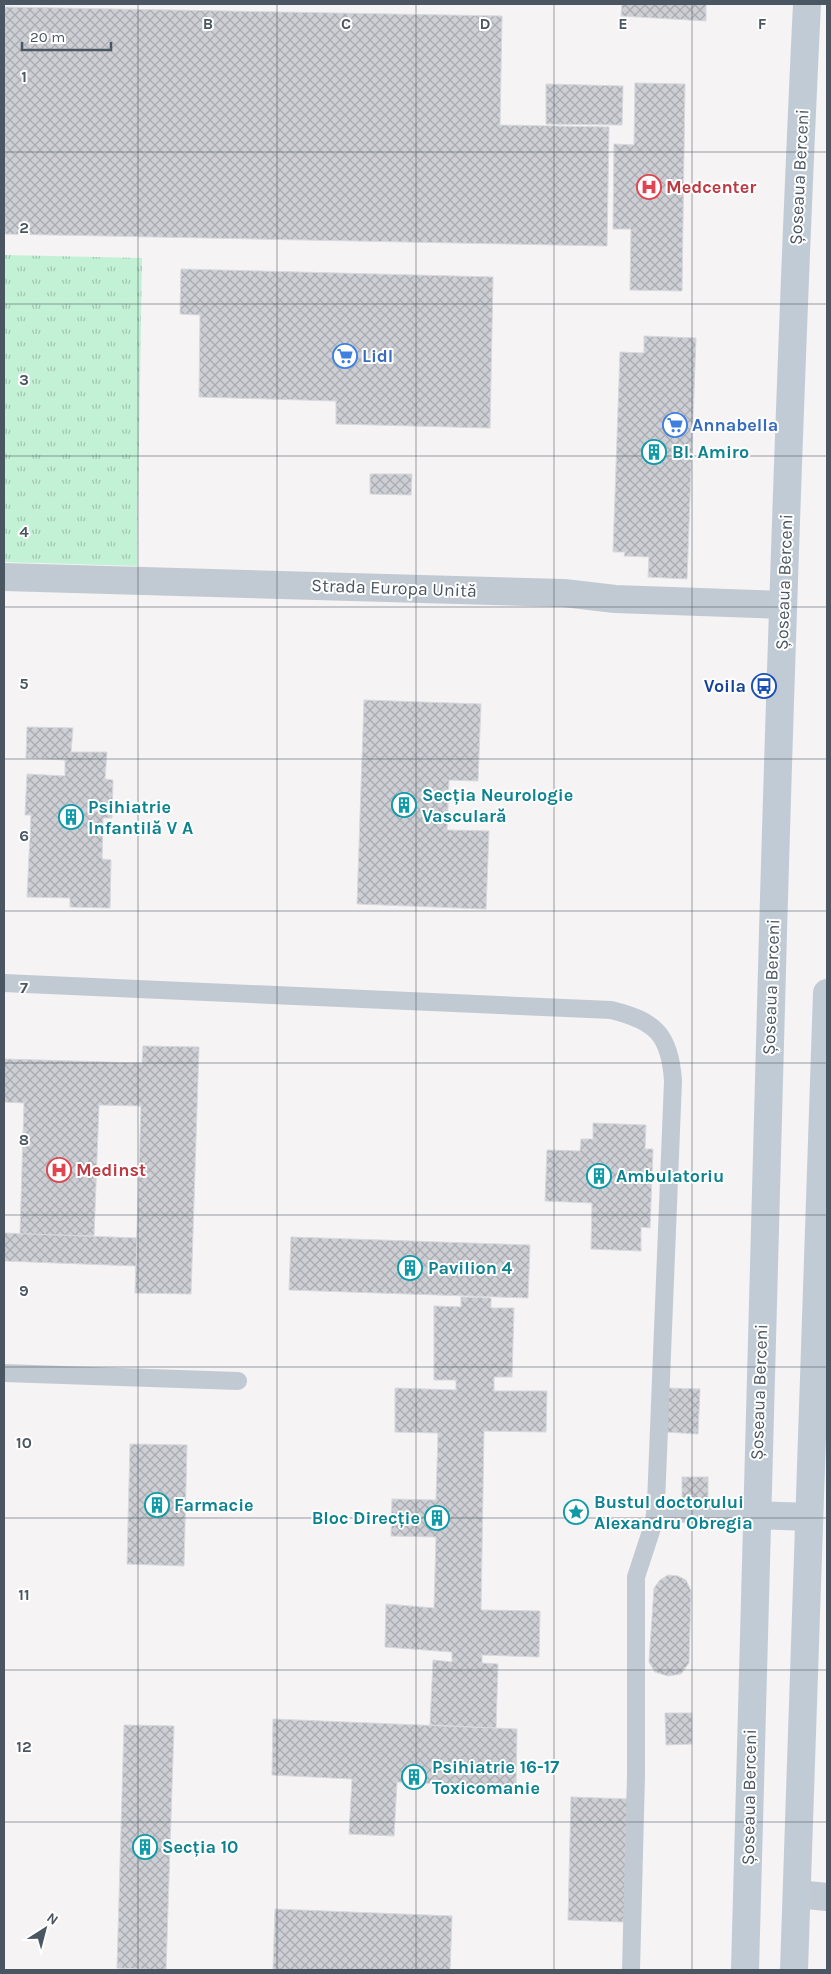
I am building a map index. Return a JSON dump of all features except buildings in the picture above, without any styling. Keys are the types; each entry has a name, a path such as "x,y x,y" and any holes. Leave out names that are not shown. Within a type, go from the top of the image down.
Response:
{"main road":[{"name":"Șoseaua Berceni","path":"745,1970 756,1515 793,310 816,40 807,4"},
{"path":"794,1970 809,1517 821,1377 827,993"},
{"path":"756,1515 809,1517"}],"street":[{"name":"Strada Europa Unită","path":"4,577 564,593 615,599 783,604"},
{"path":"797,1894 827,1897"}],"lane":[{"path":"4,983 611,1010 632,1015 649,1024 661,1036 668,1047 672,1060 673,1081 655,1513 636,1577 636,1775 631,1970"},
{"path":"4,1374 238,1381"},
{"path":"655,1513 756,1515"}],"green space":[{"path":"4,255 142,258 137,566 4,562"}],"place":[{"name":"Medcenter","path":"649,187"},
{"name":"Lidl","path":"345,356"},
{"name":"Annabella","path":"675,425"},
{"name":"Bl. Amiro","path":"654,452"},
{"name":"Voila","path":"764,686"},
{"name":"Secția Neurologie Vasculară","path":"404,805"},
{"name":"Psihiatrie Infantilă V A","path":"71,817"},
{"name":"Medinst","path":"59,1170"},
{"name":"Ambulatoriu","path":"599,1176"},
{"name":"Pavilion 4","path":"410,1268"},
{"name":"Farmacie","path":"157,1505"},
{"name":"Bustul doctorului Alexandru Obregia","path":"576,1512"},
{"name":"Bloc Direcție","path":"437,1518"},
{"name":"Psihiatrie 16-17 Toxicomanie","path":"414,1777"},
{"name":"Secția 10","path":"145,1847"}]}
